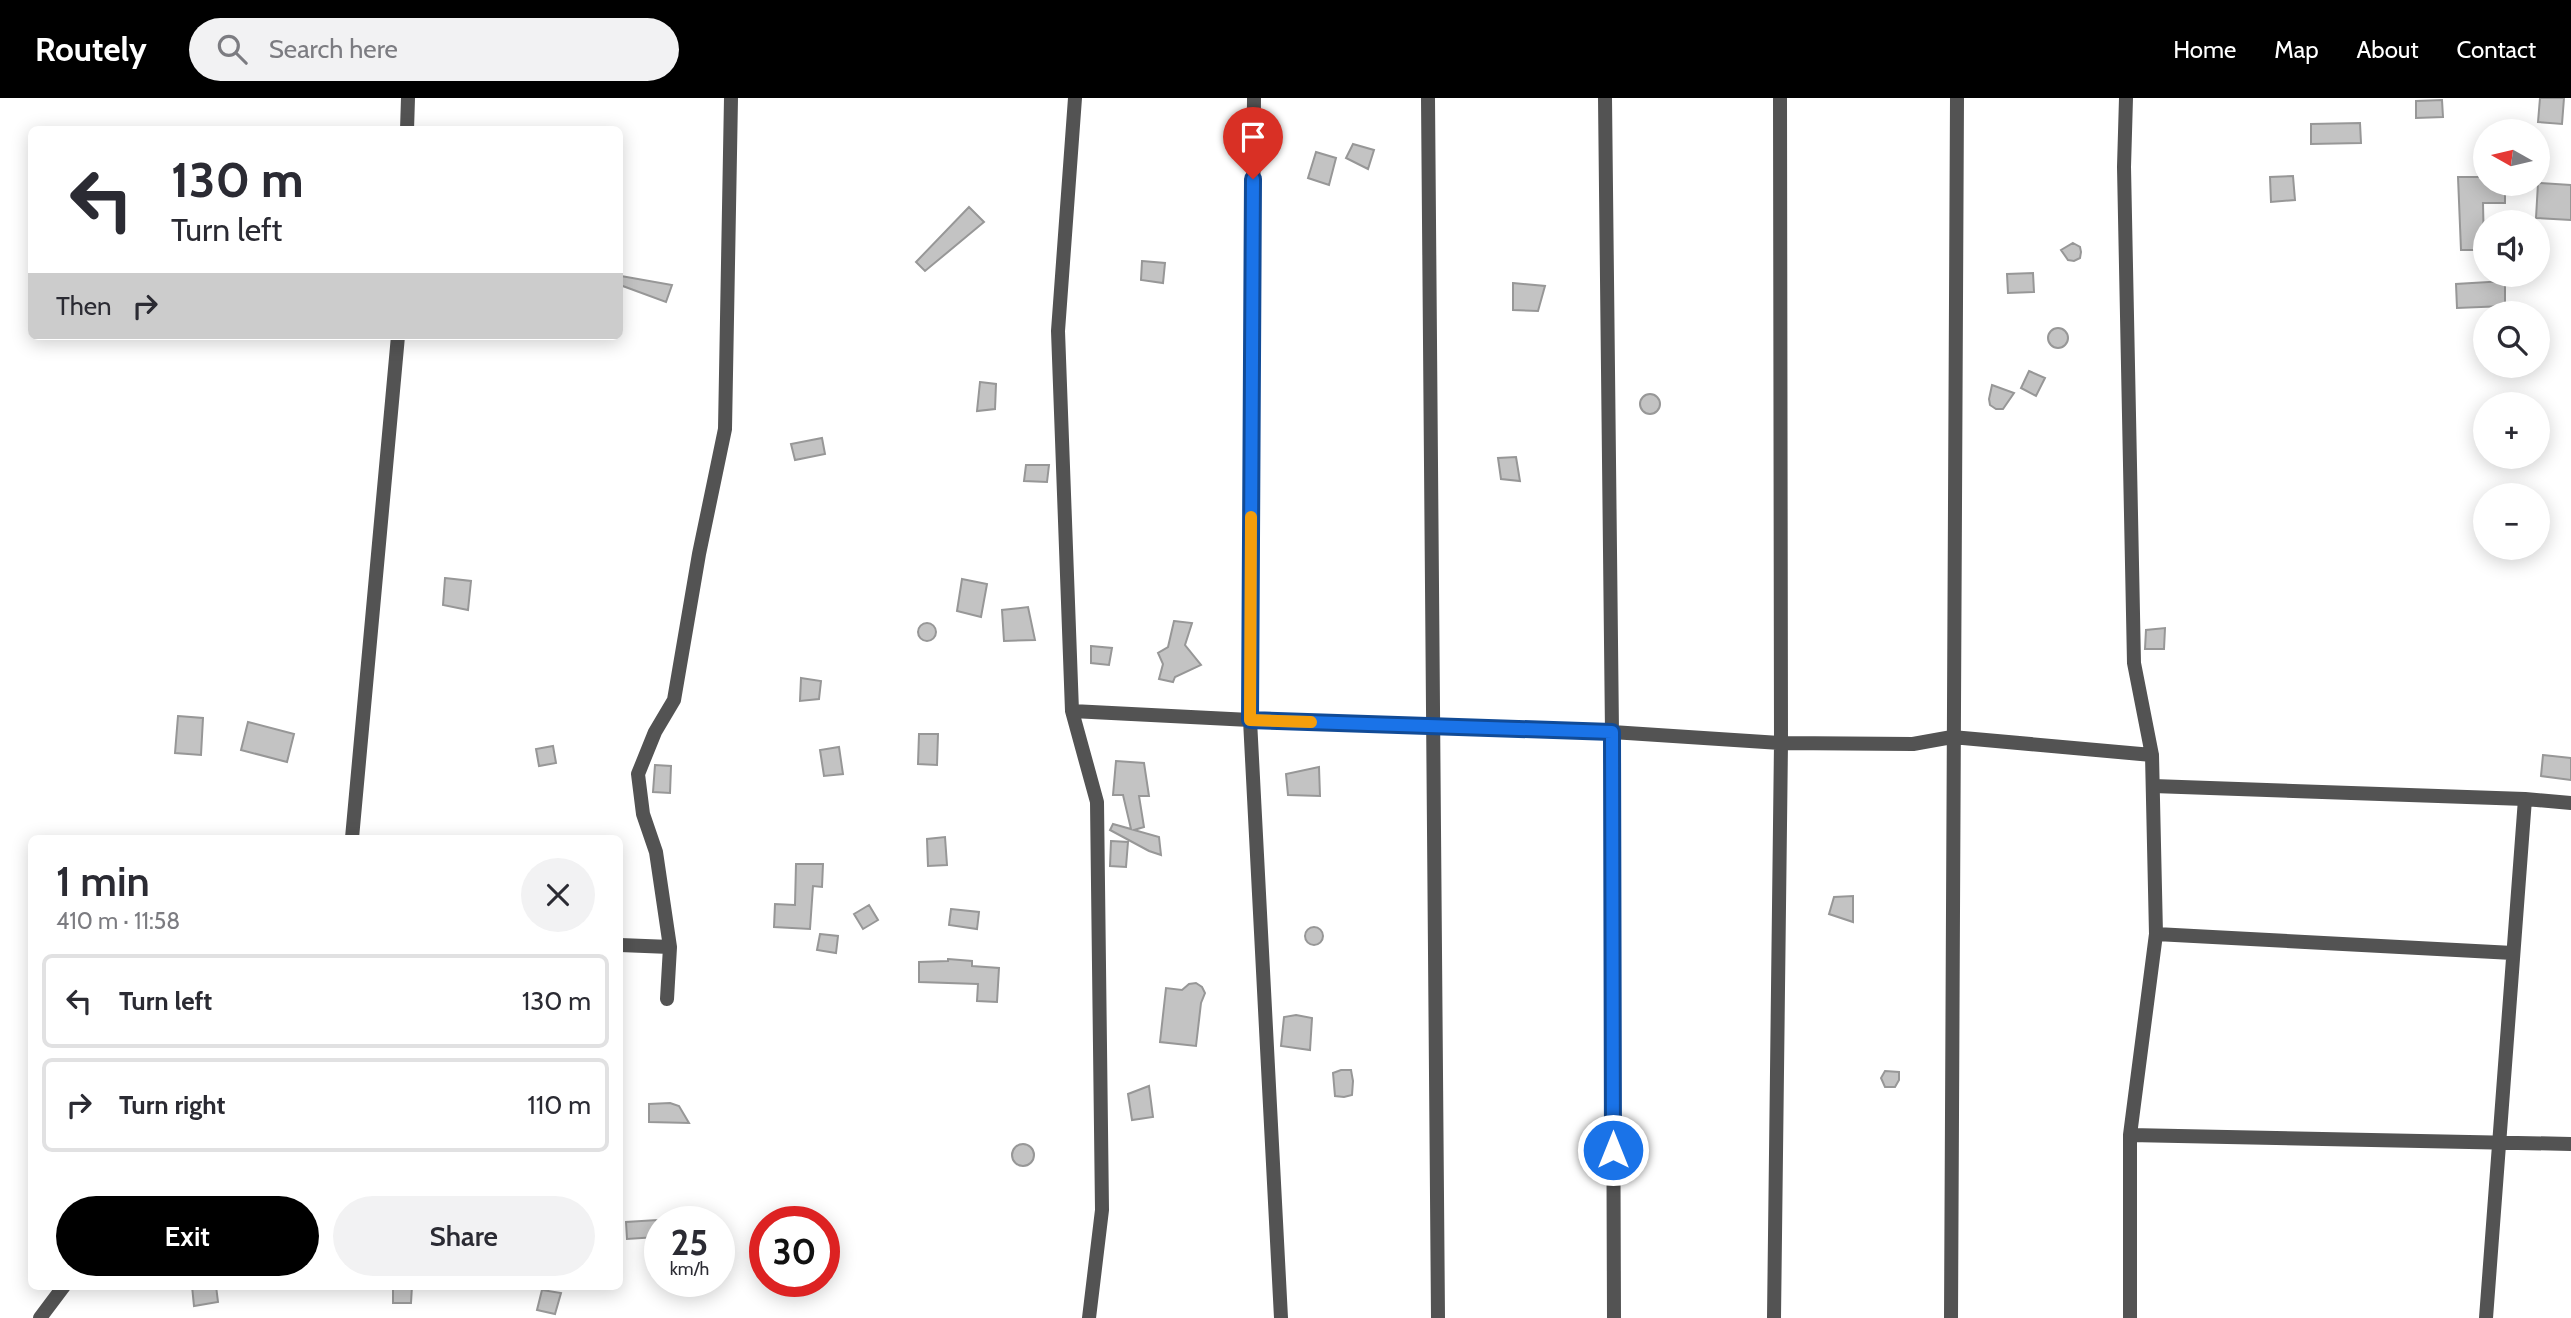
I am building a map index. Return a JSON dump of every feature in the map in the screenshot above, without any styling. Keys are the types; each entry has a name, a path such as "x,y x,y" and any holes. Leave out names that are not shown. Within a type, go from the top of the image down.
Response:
{"street":[{"path":"407,126 408,98"},
{"path":"667,999 670,947 656,852 643,814 638,774 655,732 674,700 724,429 731,98"},
{"path":"1075,98 1058,331 1072,711 1097,802 1102,1210 1089,1318"},
{"path":"1254,98 1250,720 1281,1318"},
{"path":"1428,98 1438,1318"},
{"path":"1605,98 1612,732 1614,1318"},
{"path":"1774,1318 1782,743 1780,98"},
{"path":"1951,1318 1957,98"},
{"path":"2126,98 2124,181 2134,663 2152,755 2156,934 2130,1136 2130,1318"},
{"path":"352,835 398,340"},
{"path":"1072,711 1612,732 1782,743 1913,744 1952,737 2152,755"},
{"path":"2152,786 2525,799 2571,803"},
{"path":"2486,1318 2525,799"},
{"path":"2156,934 2513,953"},
{"path":"623,945 670,947"},
{"path":"2130,1136 2571,1144"},
{"path":"40,1318 61,1290"}],"building":[{"path":"2540,98 2564,98 2562,124 2550,123 2550,119 2538,119"},
{"path":"2442,100 2443,117 2416,118 2416,101"},
{"path":"2360,123 2361,143 2311,144 2311,124"},
{"path":"1353,144 1374,150 1368,169 1346,158"},
{"path":"1316,152 1336,158 1329,185 1308,178"},
{"path":"2293,176 2295,200 2271,202 2270,177"},
{"path":"2458,177 2473,177 2473,196 2505,196 2505,203 2483,203 2483,210 2473,210 2473,250 2461,250"},
{"path":"2550,184 2571,185 2571,220 2550,219 2550,210 2536,210 2537,196 2550,196"},
{"path":"969,207 984,222 925,271 916,262"},
{"path":"2073,243 2080,247 2081,252 2080,258 2074,261 2068,260 2061,250"},
{"path":"1142,261 1165,263 1163,283 1141,280"},
{"path":"2033,273 2034,292 2008,293 2007,274"},
{"path":"623,276 672,285 666,302 623,286"},
{"path":"1513,283 1545,286 1538,311 1513,310"},
{"path":"2456,284 2505,287 2505,301 2473,301 2473,307 2457,308"},
{"path":"2058,328 2065,331 2068,338 2065,345 2058,348 2051,345 2048,338 2051,331"},
{"path":"2029,371 2045,378 2036,396 2021,388"},
{"path":"980,382 996,384 995,409 977,411"},
{"path":"1992,385 2014,393 2003,409 1990,405"},
{"path":"1650,394 1657,397 1660,404 1657,411 1650,414 1643,411 1640,404 1643,397"},
{"path":"822,438 825,454 795,460 791,444"},
{"path":"1516,457 1520,481 1501,479 1498,458"},
{"path":"1026,465 1049,465 1047,482 1024,481"},
{"path":"445,578 471,581 468,610 443,605"},
{"path":"962,579 987,584 981,617 957,611"},
{"path":"1028,607 1035,640 1004,641 1002,610"},
{"path":"1174,621 1192,623 1185,645 1201,665 1175,677 1173,682 1159,679 1163,664 1158,653 1168,647"},
{"path":"923,623 931,623 936,632 934,639 923,641 918,636 918,628"},
{"path":"2165,628 2164,649 2145,649 2146,630"},
{"path":"1091,646 1112,648 1109,665 1091,663"},
{"path":"801,678 821,681 819,699 800,701"},
{"path":"178,716 203,718 201,755 175,753"},
{"path":"248,722 294,734 287,762 241,750"},
{"path":"919,734 938,734 937,765 918,764"},
{"path":"553,746 556,763 539,766 536,749"},
{"path":"839,747 843,774 824,776 820,750"},
{"path":"2543,755 2571,758 2571,780 2541,776"},
{"path":"1116,761 1144,763 1149,796 1139,796 1144,827 1134,830 1159,837 1161,855 1110,830 1113,824 1131,829 1123,795 1113,795"},
{"path":"655,765 671,766 670,793 653,792"},
{"path":"1319,767 1320,796 1288,795 1286,774"},
{"path":"945,837 947,865 928,866 927,839"},
{"path":"1111,841 1128,842 1126,867 1110,866"},
{"path":"796,864 823,864 822,887 813,886 810,929 774,927 775,904 795,905"},
{"path":"1853,896 1853,922 1829,914 1834,897"},
{"path":"869,905 878,920 863,929 854,914"},
{"path":"951,909 979,912 977,929 949,925"},
{"path":"1310,927 1318,927 1323,936 1321,943 1310,945 1305,940 1305,932"},
{"path":"820,934 838,936 836,953 817,950"},
{"path":"948,959 972,961 972,966 999,968 997,1002 977,1001 978,984 919,982 919,962"},
{"path":"1196,983 1205,993 1201,1003 1196,1046 1160,1042 1166,988 1182,990 1189,984"},
{"path":"1296,1015 1312,1018 1310,1050 1281,1046 1284,1017"},
{"path":"1351,1070 1352,1095 1335,1096 1333,1073"},
{"path":"1885,1071 1899,1072 1895,1087 1885,1087 1881,1078"},
{"path":"1149,1086 1153,1117 1132,1120 1128,1094"},
{"path":"670,1103 679,1106 689,1123 649,1122 649,1104"},
{"path":"1023,1144 1031,1147 1034,1155 1031,1163 1023,1166 1015,1163 1012,1155 1015,1147"},
{"path":"644,1221 644,1238 627,1239 626,1222"},
{"path":"192,1290 216,1290 218,1302 194,1306"},
{"path":"393,1290 412,1290 411,1303 393,1303"},
{"path":"542,1290 561,1293 555,1314 537,1310"}],"slow traffic":[{"path":"1251,517 1250,720 1311,722"}],"route":[{"path":"1253,179 1250,720 1612,732 1613,1150"}]}
